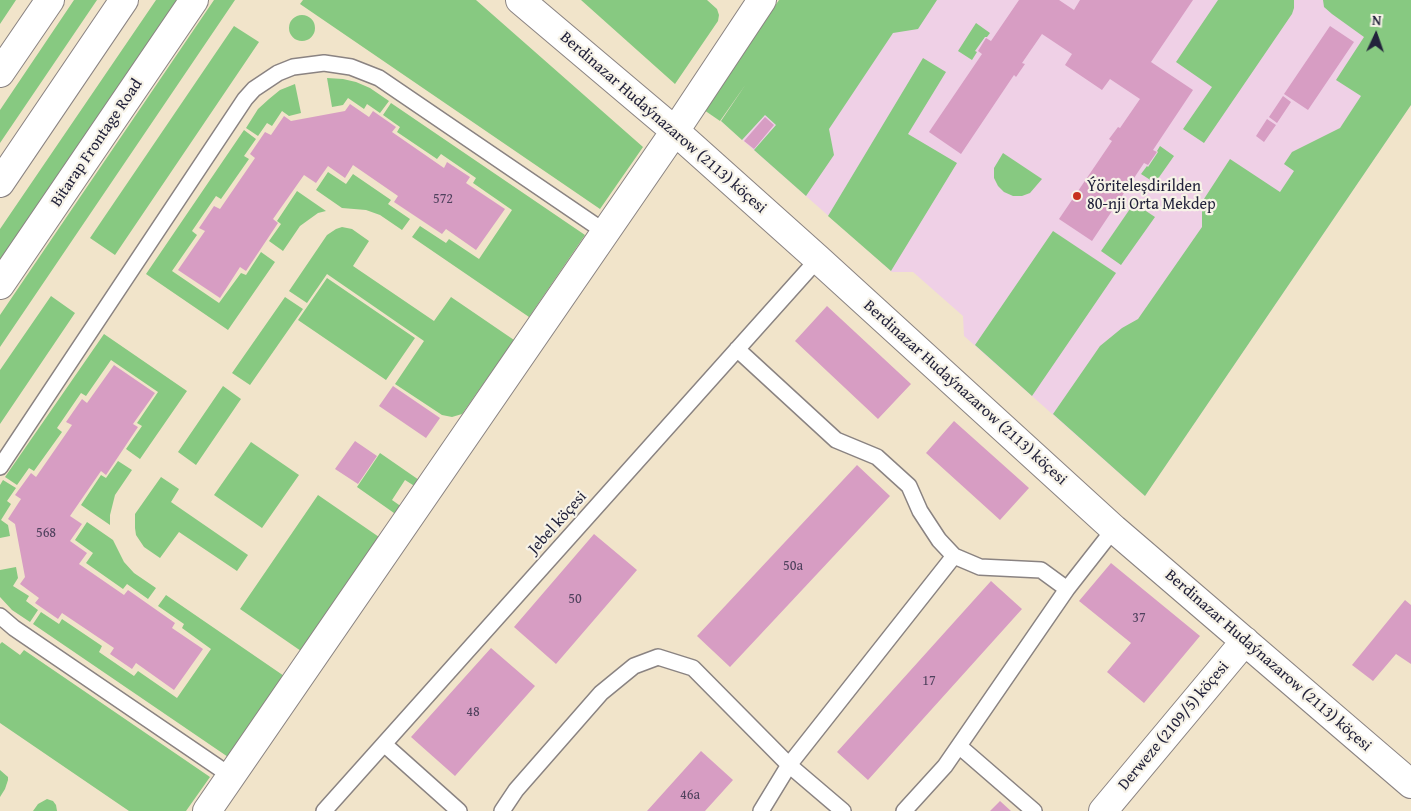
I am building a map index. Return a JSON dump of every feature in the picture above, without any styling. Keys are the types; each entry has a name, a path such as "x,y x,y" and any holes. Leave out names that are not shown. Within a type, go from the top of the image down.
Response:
{"street":[{"path":"0,73 50,0"},
{"path":"0,183 124,0"},
{"name":"Bitarap Frontage Road","path":"0,286 194,0"},
{"name":"Berdinazar Hudaýnazarow (2113) köçesi","path":"520,0 674,131 818,258 1114,529 1411,784"},
{"path":"207,811 674,131 754,3"},
{"name":"Derweze (2109/5) köçesi","path":"1103,811 1245,641"}],"lane":[{"path":"0,467 245,100 254,89 278,73 293,67 324,63 351,67 379,78 605,232"},
{"name":"Jebel köçesi","path":"324,811 818,258"},
{"path":"737,349 836,440 877,457 909,486 920,511 939,540 954,556 980,567 1041,570 1067,589"},
{"path":"904,811 945,766 1067,589 1114,529"},
{"path":"761,811 789,764 954,556"},
{"path":"0,616 14,628 231,776"},
{"path":"502,811 516,790 601,693 634,666 658,657 692,668 789,764 843,811"},
{"path":"384,744 459,811"},
{"path":"959,746 1034,811"}],"shaded area":[{"name":"Ýöriteleşdirilden 80-nji Orta Mekdep","path":"803,0 1411,0 1411,105 1145,496 964,336 963,316 913,272 892,272 721,121"}],"green space":[{"path":"0,0 16,0 0,24"},
{"path":"74,0 97,0 0,143 0,110"},
{"path":"156,0 178,0 0,262 0,229"},
{"path":"214,0 235,0 0,347 0,315"},
{"path":"303,0 476,0 643,147 600,209 300,4"},
{"path":"581,0 707,0 717,9 719,15 718,21 675,84"},
{"path":"779,0 937,0 918,29 893,33 829,129 834,155 806,196 754,150 776,125 765,115 742,140 721,121 746,84 720,121 704,110"},
{"path":"1218,0 1294,0 1294,8 1292,14 1204,143 1183,129 1212,87 1176,62"},
{"path":"1323,0 1411,0 1411,105 1145,496 1053,414 1100,346 1122,328 1138,319 1202,227 1202,202 1230,159 1280,192 1294,171 1284,164 1292,152 1340,128 1361,96 1336,80 1364,37 1324,7"},
{"path":"302,15 311,19 315,28 311,37 302,41 293,37 289,28 293,19"},
{"path":"976,23 990,33 975,51 977,52 972,60 958,51"},
{"path":"234,26 259,42 115,255 90,238"},
{"path":"923,58 946,72 908,134 957,163 891,271 828,216"},
{"path":"327,78 356,82 370,88 389,101 380,113 367,104 364,109 348,98 343,105 332,107"},
{"path":"295,84 301,113 289,116 282,111 272,126 267,123 258,136 246,128 258,109 269,99 280,90"},
{"path":"391,103 585,235 529,317 412,237 420,226 446,243 449,239 479,259 512,210 473,183 476,178 441,154 437,159 397,132 400,127 383,115"},
{"path":"244,130 256,139 244,156 249,159 221,199 216,196 192,231 197,235 172,271 219,303 241,273 246,275 261,252 275,262 228,330 146,274"},
{"path":"1160,146 1174,156 1155,183 1141,174 1148,167"},
{"path":"1003,153 1042,179 1030,193 1022,196 1013,196 1004,192 998,186 994,178 994,168"},
{"path":"328,172 346,184 353,174 391,200 388,204 410,219 402,230 380,215 366,210 342,208 316,190"},
{"path":"297,191 326,211 318,213 300,226 283,251 269,241 281,224 277,221"},
{"path":"1134,203 1155,217 1121,265 1101,251"},
{"path":"342,227 352,229 369,241 353,266 434,321 451,297 514,340 462,414 452,417 442,415 395,384 424,341 327,274 307,303 289,291 327,235"},
{"path":"1053,231 1116,273 1032,396 975,345"},
{"path":"327,278 415,338 386,380 298,320"},
{"path":"51,296 75,313 0,424 0,370"},
{"path":"285,297 303,309 250,385 232,373"},
{"path":"104,334 187,391 140,459 126,449 142,426 137,423 158,392 111,360 86,396 81,393 57,428 62,432 34,471 29,468 17,485 5,477"},
{"path":"223,386 241,399 196,465 178,452"},
{"path":"251,442 299,475 262,528 214,495"},
{"path":"380,453 419,480 416,487 405,480 392,500 402,507 397,513 394,513 357,487"},
{"path":"118,461 132,470 115,495 110,515 110,525 81,505 101,475 106,478"},
{"path":"161,477 179,489 171,502 248,555 237,571 179,532 160,558 144,547 136,535 135,514"},
{"path":"3,480 16,488 7,501 11,504 1,520 8,525 10,536 0,538 0,485"},
{"path":"318,495 379,537 301,651 240,609"},
{"path":"87,522 113,540 124,562 134,573 156,588 148,599 127,584 123,589 86,563 93,553 75,540"},
{"path":"16,567 18,578 13,586 29,596 26,601 38,610 30,622 12,610 0,597 0,570"},
{"path":"166,595 287,678 231,759 33,624 41,612 59,624 62,619 102,646 99,652 134,676 138,671 177,698 211,649 182,628 184,624 158,606"},
{"path":"2,642 20,655 24,650 210,777 186,811 129,811 0,723 0,644"},
{"path":"0,770 8,777 8,780 0,797"},
{"path":"47,799 53,801 57,811 33,811 38,804"}],"building":[{"path":"1019,0 1059,0 1074,10 1080,0 1193,0 1151,62 1193,90 1153,150 1157,152 1148,165 1144,163 1092,241 1059,219 1112,141 1109,139 1118,127 1120,128 1140,99 1110,79 1102,90 1065,65 1072,54 1042,34 1022,63 1025,64 1016,77 1014,75 961,154 929,132 982,54 978,51 986,38 991,41"},
{"path":"1330,26 1354,42 1308,110 1284,94"},
{"path":"1283,96 1291,102 1277,123 1269,117"},
{"path":"350,104 369,117 373,111 396,127 392,132 444,168 447,162 470,177 466,183 505,209 476,250 446,229 442,234 394,202 398,196 353,165 345,178 328,166 316,183 304,175 273,219 278,223 246,271 240,267 220,298 178,270 205,231 199,228 214,206 220,209 255,158 250,154 265,132 271,135 284,116 291,121 345,111"},
{"path":"765,117 774,125 754,149 744,141"},
{"path":"1267,119 1276,125 1264,142 1256,136"},
{"path":"827,306 911,384 878,419 795,341"},
{"path":"114,365 155,393 133,424 138,427 106,475 101,471 70,516 82,524 70,541 87,553 79,564 124,595 128,590 175,623 172,628 203,649 174,690 136,663 132,669 110,654 114,648 62,613 58,619 35,603 39,598 20,584 25,577 15,524 8,519 21,499 15,495 31,473 36,477 72,425 66,422 82,399 87,403"},
{"path":"393,386 440,418 426,438 379,406"},
{"path":"954,421 1029,488 1000,520 926,453"},
{"path":"355,441 377,456 358,484 335,469"},
{"path":"857,465 890,496 730,667 697,636"},
{"path":"594,534 637,570 556,664 514,627"},
{"path":"1111,563 1200,636 1144,703 1107,672 1131,643 1079,601"},
{"path":"991,581 1022,609 868,780 837,752"},
{"path":"1405,600 1411,605 1411,664 1396,654 1373,681 1352,665"},
{"path":"491,648 535,686 455,776 411,737"},
{"path":"701,751 733,780 705,811 647,811"},
{"path":"1000,801 1011,811 990,811"}],"place":[{"name":"Ýöriteleşdirilden 80-nji Orta Mekdep","path":"1077,196"}]}
